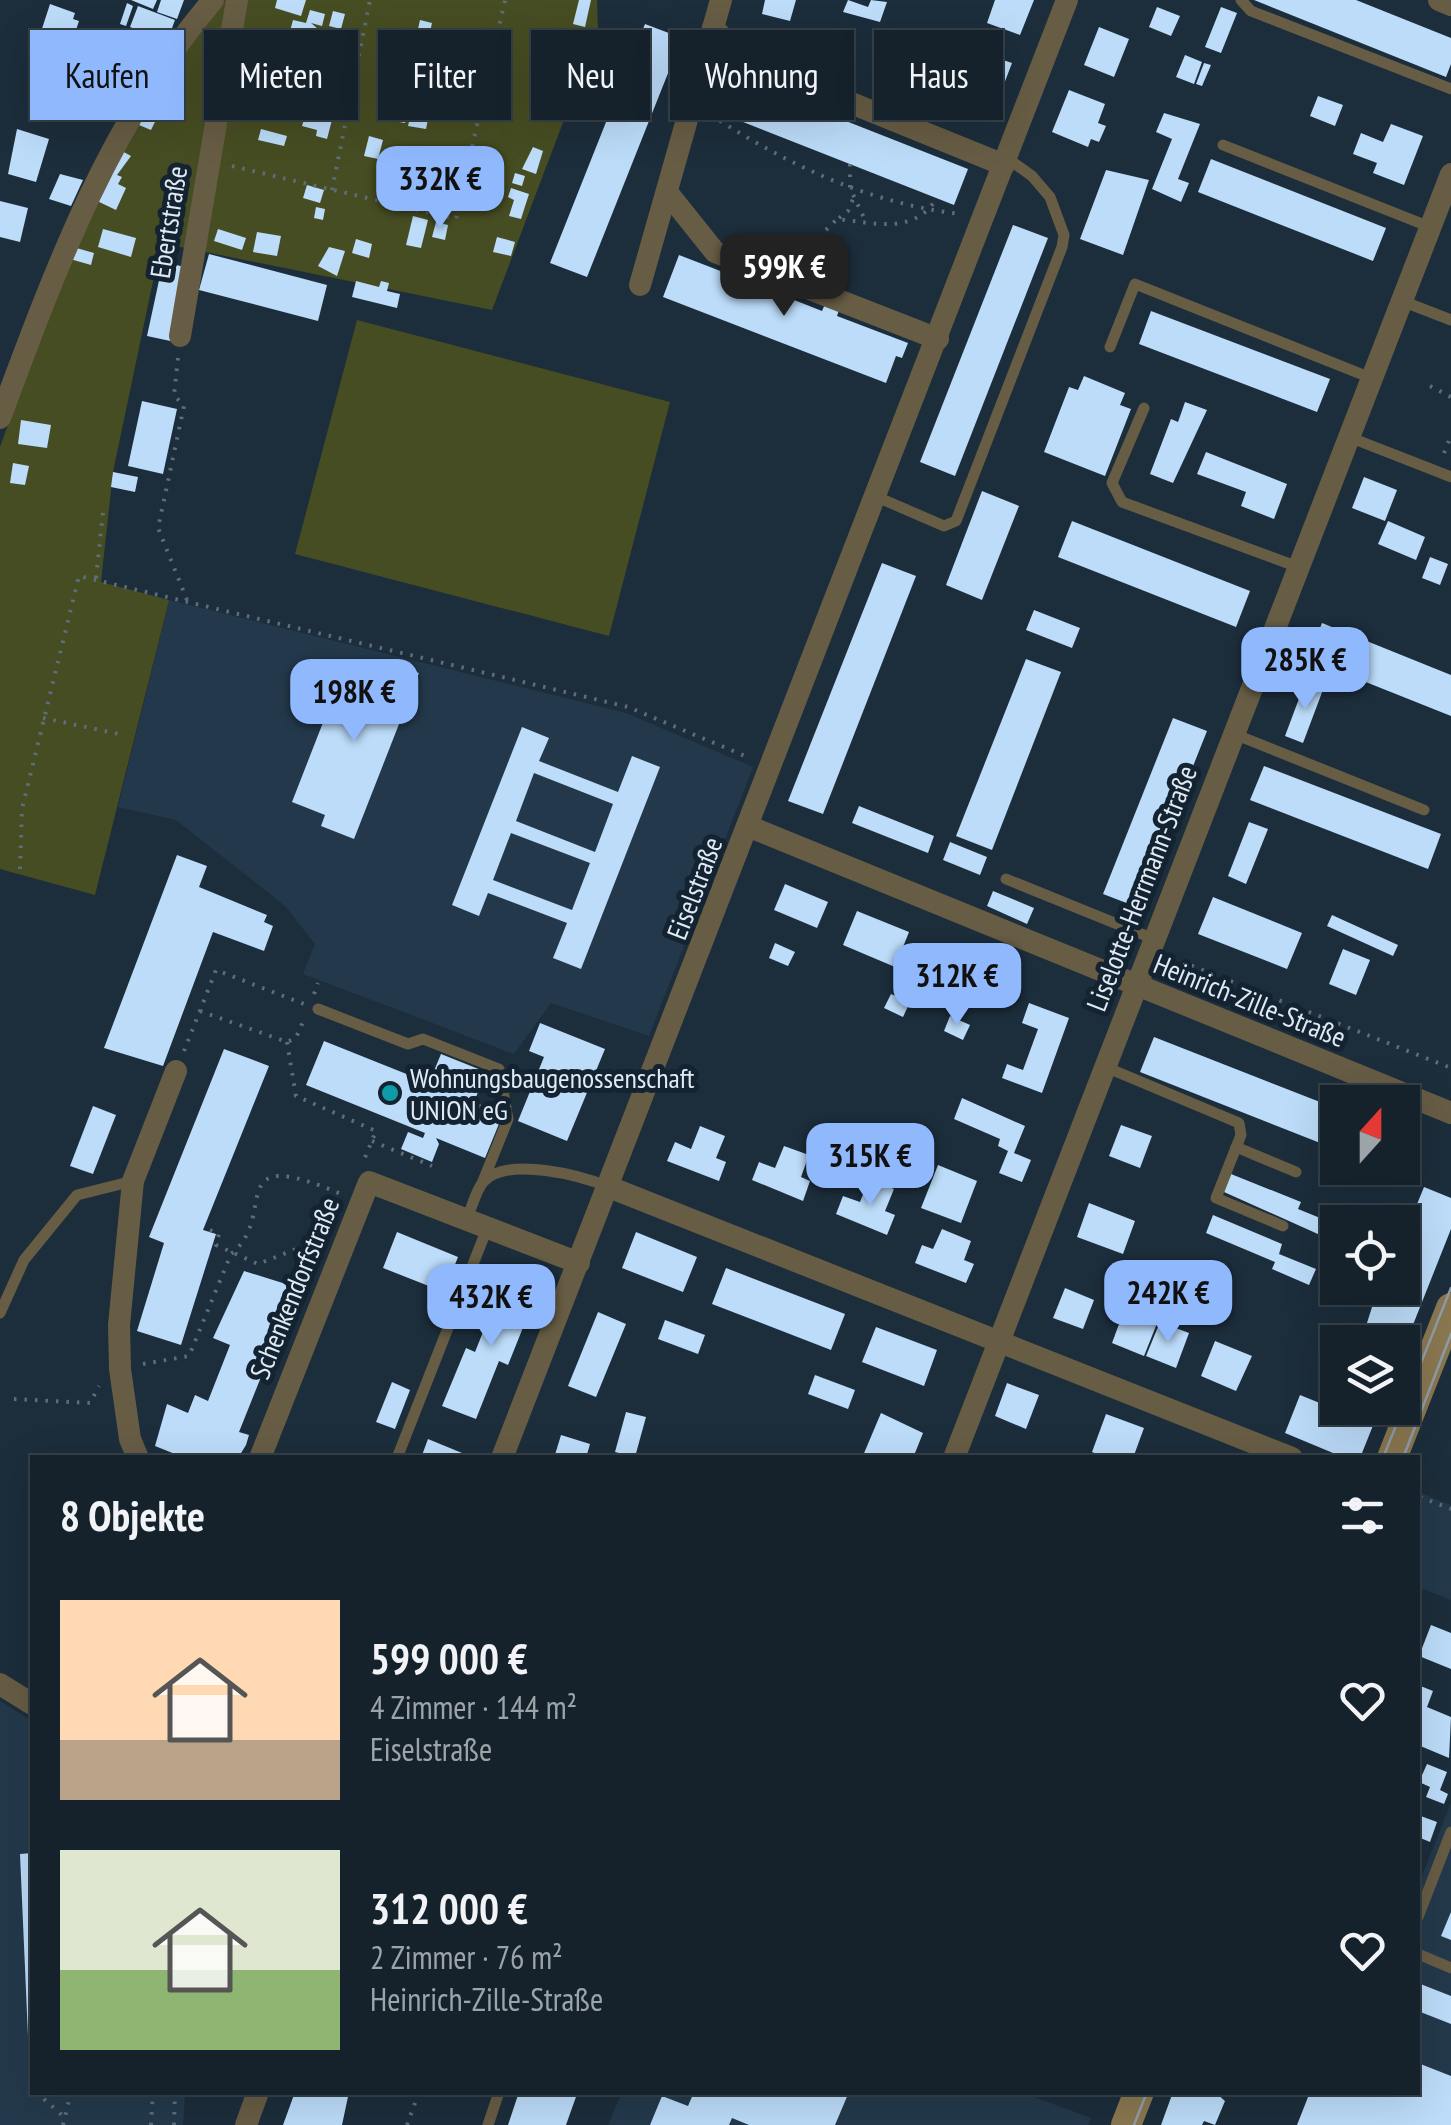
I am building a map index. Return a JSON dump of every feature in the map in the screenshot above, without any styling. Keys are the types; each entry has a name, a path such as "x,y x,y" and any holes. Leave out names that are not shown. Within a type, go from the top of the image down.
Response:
{"street":[{"path":"0,418 66,241 116,140 213,0"},
{"name":"Ebertstraße","path":"180,336 237,0"},
{"path":"720,0 713,28 745,60 1005,162"},
{"name":"Eiselstraße","path":"503,1455 773,768 1067,0"},
{"path":"1439,0 1451,5"},
{"path":"640,286 687,120"},
{"name":"Liselotte-Herrmann-Straße","path":"955,1455 1451,175"},
{"path":"667,192 714,252 938,338"},
{"name":"Heinrich-Zille-Straße","path":"750,827 1451,1114"},
{"path":"137,1455 130,1439 118,1325 133,1181 176,1071"},
{"name":"Schenkendorfstraße","path":"261,1455 369,1182 579,1263"},
{"path":"609,1186 999,1338 1285,1455"},
{"path":"1393,1455 1451,1308"},
{"path":"0,1684 30,1703"},
{"path":"246,2125 257,2095"},
{"path":"1126,2125 1138,2095"}],"lane":[{"path":"1241,0 1251,11 1451,90"},
{"path":"1223,145 1430,227"},
{"path":"877,497 944,526 956,521 1043,299 1062,247 1061,222 1040,184 1005,162"},
{"path":"1110,348 1135,284 1371,378"},
{"path":"1402,300 1451,320"},
{"path":"1144,408 1112,484 1122,502 1298,566"},
{"path":"1349,436 1451,478"},
{"path":"1234,734 1424,810"},
{"path":"1006,879 1152,944"},
{"path":"318,1009 408,1044 423,1039 500,1069 508,1119 484,1182 478,1222 398,1455"},
{"path":"1104,1066 1242,1125 1216,1198 1284,1226"},
{"path":"1236,1147 1296,1172"},
{"path":"484,1182 498,1174 557,1169 609,1186"},
{"path":"0,1313 24,1260 77,1195 133,1181"},
{"path":"1420,1912 1451,1832"},
{"path":"1420,1955 1451,1968"},
{"path":"488,2125 498,2095"}],"path":[{"path":"332,190 370,0"},
{"path":"208,160 456,220 505,0"},
{"path":"719,120 756,144 850,188 930,210 984,216"},
{"path":"850,164 850,188 866,222"},
{"path":"822,294 816,270 819,237 848,211 853,198"},
{"path":"837,219 906,225 930,210 938,198"},
{"path":"180,336 174,395 184,406 158,528 187,600"},
{"path":"1430,386 1451,397"},
{"path":"96,578 103,512"},
{"path":"20,869 22,809 78,576 628,707 773,768"},
{"path":"43,718 124,735"},
{"path":"1152,944 1451,1068"},
{"path":"176,1071 216,970 286,997"},
{"path":"287,1042 299,1034 318,982"},
{"path":"200,1011 287,1042"},
{"path":"287,1042 296,1096 376,1131 357,1176"},
{"path":"372,1140 432,1166"},
{"path":"120,1369 189,1356 230,1254 242,1246 258,1192 282,1174 299,1176 357,1211 258,1264 230,1254 216,1245 219,1234 210,1230"},
{"path":"14,1399 90,1403"},
{"path":"1420,1497 1451,1510"},
{"path":"40,2095 63,2116"},
{"path":"63,2125 70,2095"},
{"path":"151,2125 153,2095"},
{"path":"174,2095 174,2125"},
{"path":"407,2125 418,2095"}],"shaded area":[{"path":"169,600 626,713 753,767 649,1036 551,1003 514,1054 303,974 315,944 285,906 176,820 118,807"},
{"path":"1420,1493 1451,1505 1451,1600 1420,1588"},
{"path":"0,1701 30,1720 30,2095 185,2095 183,2125 0,2125"},
{"path":"1451,1803 1451,2125 1323,2125 1409,2095 1420,2095 1420,1881"},
{"path":"621,2095 1029,2095 1091,2118 1088,2125 608,2125"}],"green space":[{"path":"225,0 597,0 598,30 531,30 531,120 564,120 492,310 161,243 113,472 101,582 169,600 95,895 0,869 0,447 72,245 139,120 184,120 184,53"},
{"path":"357,320 670,402 609,636 295,554"}],"building":[{"path":"131,0 157,0 153,9"},
{"path":"161,0 184,0 177,19 157,12"},
{"path":"277,0 306,0 301,16 275,8"},
{"path":"579,0 591,0 585,27 573,24"},
{"path":"765,0 796,0 790,21 762,14"},
{"path":"848,0 868,7 871,0 887,2 880,22 843,12"},
{"path":"995,0 1034,0 1020,35 987,23"},
{"path":"1254,0 1356,0 1451,38 1451,64 1446,77"},
{"path":"127,3 133,6 126,26 120,24"},
{"path":"50,4 75,13 73,19 79,21 76,30 42,30"},
{"path":"138,6 175,20 171,30 130,27"},
{"path":"1157,7 1180,16 1171,36 1149,27"},
{"path":"1221,7 1237,13 1221,53 1205,47"},
{"path":"310,10 325,14 322,26 311,23 318,30 290,30 293,20 306,23"},
{"path":"333,11 345,14 341,29 329,26"},
{"path":"420,20 432,23 430,30 418,30"},
{"path":"645,24 670,33 670,68 650,119 650,30 643,30"},
{"path":"1099,27 1129,39 1114,77 1084,65"},
{"path":"1185,55 1202,62 1194,84 1176,77"},
{"path":"1003,60 1012,63 1003,87"},
{"path":"1204,63 1211,65 1202,86 1196,84"},
{"path":"1069,90 1105,104 1098,123 1106,126 1099,142 1091,139 1088,147 1052,132"},
{"path":"1318,96 1343,105 1335,126 1310,116"},
{"path":"1164,113 1200,124 1178,179 1189,183 1181,202 1152,189 1172,139 1156,132"},
{"path":"142,120 156,120 151,130 139,125"},
{"path":"304,120 332,120 327,139 316,136 317,130 302,126"},
{"path":"409,120 428,120 426,129 408,126"},
{"path":"607,120 649,120 587,277 550,263"},
{"path":"738,120 844,120 968,169 954,205"},
{"path":"1391,124 1423,136 1404,185 1373,173 1377,163 1353,154 1361,133 1383,142"},
{"path":"17,129 49,139 36,182 8,174"},
{"path":"261,129 287,136 284,146 258,140"},
{"path":"369,136 383,140 378,159 364,156"},
{"path":"533,147 543,151 536,174 522,169"},
{"path":"402,149 415,151 410,174 397,171"},
{"path":"120,150 131,156 117,175 122,177 118,184 126,188 116,210 95,200"},
{"path":"1211,159 1386,228 1373,261 1198,192"},
{"path":"1106,170 1149,180 1123,255 1080,239"},
{"path":"515,173 525,176 522,186 512,183"},
{"path":"60,174 83,180 71,206 49,199"},
{"path":"307,185 324,190 320,203 303,198"},
{"path":"511,188 529,194 521,219 509,216 514,200 508,197"},
{"path":"0,201 28,208 20,242 0,237"},
{"path":"316,207 325,209 323,220 314,218"},
{"path":"413,216 428,220 421,248 406,245"},
{"path":"436,222 448,225 445,240 432,237"},
{"path":"1013,225 1048,238 955,476 920,462"},
{"path":"103,229 136,238 131,257 98,247"},
{"path":"218,229 246,238 242,250 214,241"},
{"path":"257,232 281,236 277,256 253,252"},
{"path":"497,237 515,242 511,256 493,252"},
{"path":"356,239 372,244 369,258 352,253"},
{"path":"73,247 94,253 91,265 70,259"},
{"path":"329,247 345,251 337,276 318,266"},
{"path":"209,254 327,285 318,321 199,290"},
{"path":"679,255 736,277 739,270 752,275 749,282 822,311 825,304 839,310 837,316 908,343 902,358 896,356 886,383 663,297"},
{"path":"163,262 185,267 175,342 147,336"},
{"path":"356,281 379,287 381,281 389,283 387,291 400,294 397,308 352,297"},
{"path":"1151,311 1330,379 1317,412 1139,344"},
{"path":"1084,376 1125,393 1120,405 1131,409 1105,476 1044,452 1069,387 1078,390"},
{"path":"142,401 177,409 163,474 128,466"},
{"path":"1185,402 1207,410 1173,483 1150,474 1171,419 1178,422"},
{"path":"21,420 51,425 47,448 18,444"},
{"path":"1206,452 1287,484 1274,519 1241,506 1246,492 1197,474"},
{"path":"13,463 29,466 25,485 10,483"},
{"path":"113,472 138,477 135,492 111,487"},
{"path":"1364,477 1397,490 1385,521 1352,508"},
{"path":"982,491 1019,506 982,600 946,585"},
{"path":"1072,521 1250,591 1236,627 1058,557"},
{"path":"1388,521 1425,537 1416,560 1378,544"},
{"path":"1430,557 1448,564 1440,585 1422,578"},
{"path":"882,563 916,576 823,814 788,801"},
{"path":"1034,610 1080,628 1072,648 1026,630"},
{"path":"1322,623 1451,675 1451,716 1308,659"},
{"path":"1026,659 1061,672 992,850 956,836"},
{"path":"384,660 419,673 354,839 321,826 325,815 292,802 347,661 379,673"},
{"path":"1306,680 1324,687 1303,743 1285,736"},
{"path":"1173,718 1207,731 1137,907 1103,894"},
{"path":"522,727 549,738 539,761 618,792 632,756 660,767 581,969 553,958 567,923 488,893 479,916 452,905","holes":["534,773 613,804 595,852 516,821","511,833 590,863 572,910 493,880"]},
{"path":"1264,766 1441,834 1428,869 1250,800"},
{"path":"859,806 934,836 928,853 852,823"},
{"path":"1249,822 1268,829 1246,884 1228,876"},
{"path":"950,842 987,857 980,875 943,860"},
{"path":"177,855 207,866 199,887 267,915 264,922 273,926 264,951 213,932 163,1066 104,1048"},
{"path":"785,884 828,902 817,928 774,910"},
{"path":"993,891 1034,908 1027,924 987,906"},
{"path":"1213,897 1302,933 1287,969 1198,934"},
{"path":"857,911 909,932 895,967 843,945"},
{"path":"1332,915 1398,945 1393,956 1327,926"},
{"path":"775,943 795,952 788,966 769,958"},
{"path":"942,948 984,966 973,992 930,973"},
{"path":"1343,949 1370,960 1356,995 1329,984"},
{"path":"891,994 910,1002 903,1017 884,1008"},
{"path":"1029,1003 1069,1018 1042,1093 1002,1078 1007,1064 1023,1070 1038,1029 1022,1023"},
{"path":"950,1016 970,1025 963,1040 944,1031"},
{"path":"540,1023 605,1049 567,1141 518,1121 544,1057 529,1051"},
{"path":"1154,1037 1320,1102 1320,1143 1140,1072"},
{"name":"Wohnungsbaugenossenschaft UNION eG","path":"324,1041 429,1083 441,1054 486,1072 474,1102 503,1114 485,1158 436,1138 439,1144 432,1162 401,1149 408,1132 423,1138 425,1133 306,1085"},
{"path":"224,1049 269,1066 203,1230 216,1234 181,1345 137,1331 164,1243 149,1237"},
{"path":"962,1098 1025,1126 1014,1153 1031,1160 1022,1182 999,1173 1008,1151 998,1146 1000,1139 954,1119"},
{"path":"93,1106 116,1115 93,1174 70,1166"},
{"path":"1121,1125 1152,1136 1140,1168 1109,1156"},
{"path":"700,1126 725,1136 716,1158 726,1162 719,1181 667,1161 675,1142 691,1149"},
{"path":"784,1146 809,1155 801,1177 810,1181 803,1201 752,1180 759,1162 775,1168"},
{"path":"938,1165 977,1181 961,1223 921,1208"},
{"path":"1231,1174 1301,1202 1298,1209 1320,1218 1320,1235 1224,1192"},
{"path":"869,1179 894,1189 885,1211 895,1215 887,1235 836,1214 843,1196 860,1202"},
{"path":"1424,1187 1451,1198 1451,1229 1413,1325 1366,1325 1373,1305 1420,1305 1420,1205 1417,1205"},
{"path":"1089,1203 1135,1221 1123,1254 1077,1237"},
{"path":"1213,1215 1282,1244 1279,1254 1316,1269 1309,1285 1272,1269 1275,1262 1206,1233"},
{"path":"942,1229 971,1241 964,1260 974,1264 966,1283 915,1263 922,1245 933,1249"},
{"path":"397,1232 458,1257 444,1292 383,1268"},
{"path":"636,1232 697,1257 683,1292 622,1268"},
{"path":"726,1268 845,1314 831,1350 712,1304"},
{"path":"244,1271 305,1290 278,1349 273,1347 239,1432 249,1435 240,1455 178,1455 155,1446 167,1404 188,1413 195,1395 208,1401 230,1345 213,1338"},
{"path":"505,1277 538,1290 508,1365 499,1361 476,1419 442,1406 466,1348 475,1352"},
{"path":"1065,1288 1094,1300 1083,1329 1053,1318"},
{"path":"1125,1308 1158,1321 1144,1356 1112,1343"},
{"path":"598,1312 626,1324 596,1397 568,1386"},
{"path":"665,1320 705,1335 698,1354 658,1339"},
{"path":"1160,1322 1189,1333 1176,1368 1146,1356"},
{"path":"876,1327 937,1350 924,1386 862,1362"},
{"path":"1215,1341 1252,1356 1236,1391 1201,1376"},
{"path":"815,1375 855,1390 848,1409 808,1394"},
{"path":"392,1382 410,1390 395,1429 376,1422"},
{"path":"1007,1383 1039,1395 1026,1429 995,1416"},
{"path":"1300,1395 1320,1403 1320,1425 1373,1425 1361,1455 1338,1455 1285,1433"},
{"path":"626,1412 646,1417 636,1455 615,1452"},
{"path":"881,1413 923,1433 914,1455 863,1455"},
{"path":"1106,1414 1144,1428 1134,1455 1092,1452"},
{"path":"561,1435 590,1444 587,1455 555,1455"},
{"path":"428,1439 462,1453 461,1455 422,1455"},
{"path":"1431,1625 1451,1633 1451,1669 1420,1653"},
{"path":"1420,1686 1433,1691 1427,1707 1451,1717 1449,1758 1420,1746"},
{"path":"1427,1764 1447,1772 1440,1790 1448,1794 1444,1804 1426,1797 1430,1787 1420,1780"},
{"path":"1420,1816 1437,1822 1430,1842 1420,1838"},
{"path":"30,1853 30,2059 29,2059 20,1854"},
{"path":"1451,1912 1451,1940 1441,1936"},
{"path":"1420,1984 1451,1996 1451,2024 1420,2012"},
{"path":"1420,2064 1451,2076 1451,2125 1297,2125 1309,2095 1420,2095"},
{"path":"294,2095 348,2095 342,2125 283,2125"},
{"path":"518,2095 577,2095 566,2125 508,2125"},
{"path":"693,2095 848,2095 835,2125 749,2125 732,2118 729,2125 650,2125 662,2096 688,2106"},
{"path":"1172,2095 1218,2095 1225,2101 1215,2125 1204,2121 1202,2125 1161,2125"}],"tram line":[{"path":"1384,1455 1451,1288"},
{"path":"1404,1455 1451,1334"},
{"path":"1134,2125 1146,2095"}],"place":[{"name":"Wohnungsbaugenossenschaft UNION eG","path":"390,1093"}]}
